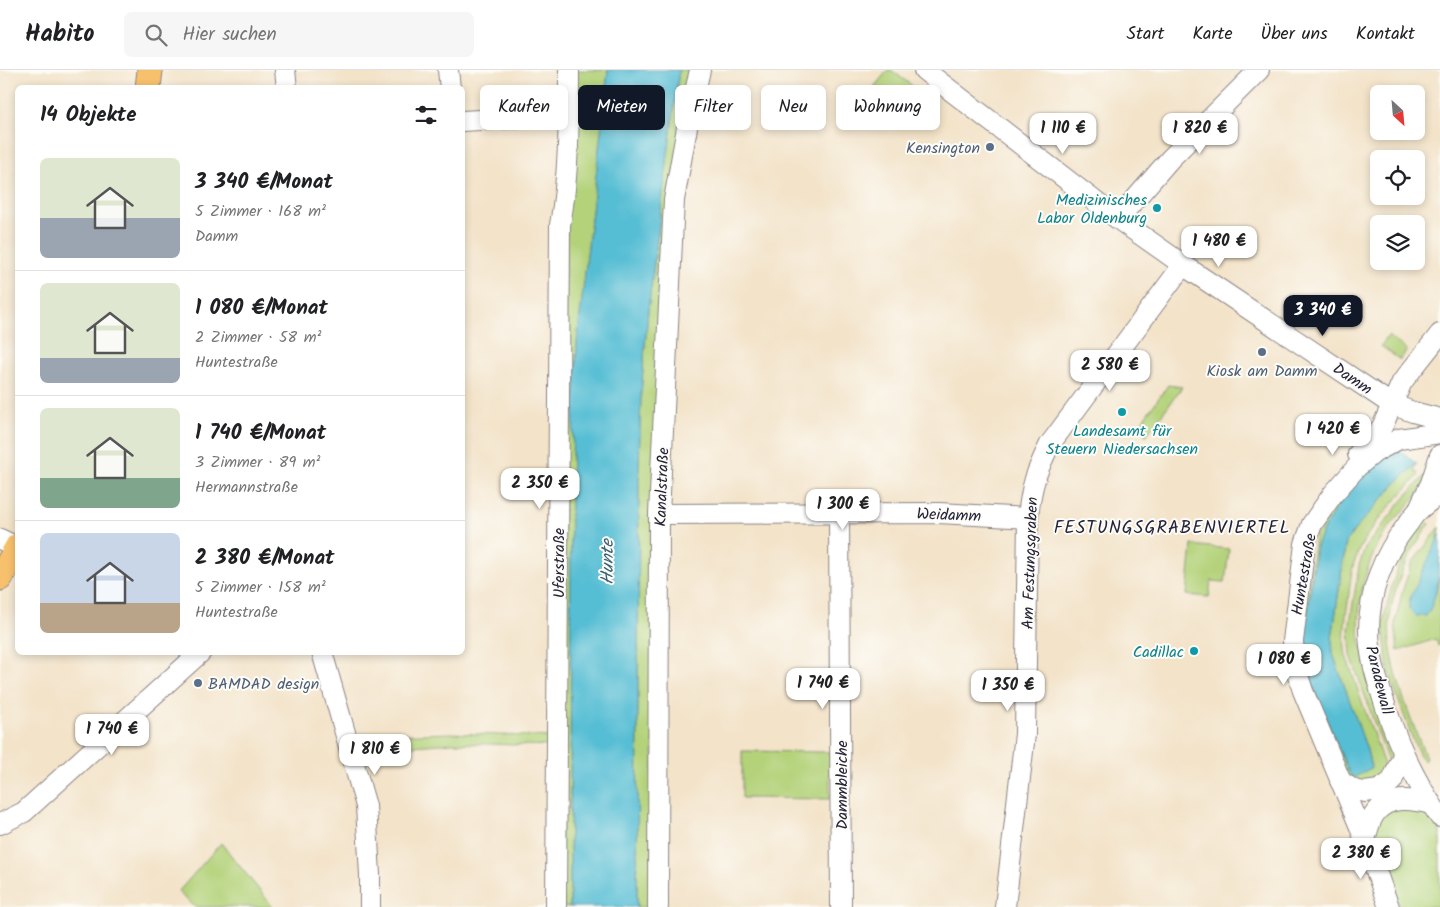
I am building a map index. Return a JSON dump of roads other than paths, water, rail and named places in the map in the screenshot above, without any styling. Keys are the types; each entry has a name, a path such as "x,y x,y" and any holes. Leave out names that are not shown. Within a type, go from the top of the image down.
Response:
{"main road":[{"path":"148,85 150,70"},
{"path":"0,578 11,544"}],"street":[{"path":"285,70 287,85"},
{"path":"448,70 450,85"},
{"name":"Uferstraße","path":"556,907 560,226 565,201 569,70"},
{"name":"Kanalstraße","path":"658,907 659,514 674,200 688,122 700,70"},
{"name":"Damm","path":"924,70 1118,219 1183,265 1392,405"},
{"path":"1118,219 1170,160 1259,70"},
{"path":"465,121 569,115"},
{"name":"Am Festungsgraben","path":"1005,907 1025,734 1030,492 1038,468 1050,444 1183,265"},
{"path":"1312,524 1326,491 1377,435 1402,382 1440,334"},
{"path":"1392,405 1440,419"},
{"path":"1392,405 1433,433 1440,450"},
{"name":"Huntestraße","path":"1389,907 1365,841 1307,700 1295,666 1293,641 1305,544 1312,524 1333,494 1357,467 1369,457 1399,439 1433,433"},
{"path":"1418,510 1432,482 1440,455"},
{"name":"Paradewall","path":"1436,811 1403,755 1377,680 1372,660 1369,631 1370,606 1382,564 1398,536 1418,510 1440,494"},
{"name":"Dammbleiche","path":"839,513 841,907"},
{"name":"Weidamm","path":"659,514 939,513 1028,518"},
{"path":"0,824 24,812 198,655"},
{"path":"323,655 366,806 370,907"},
{"path":"1340,780 1354,790 1365,792 1379,790 1392,781 1403,755"},
{"path":"1365,841 1375,813 1386,804 1410,799 1436,811"}],"water":[{"name":"Hunte","path":"608,70 679,70 677,85 675,85 675,101 648,310 641,394 637,907 570,907 571,482 577,343 601,130 665,130 665,85 606,85"},
{"path":"1399,450 1417,464 1399,480 1346,542 1332,639 1333,654 1367,750 1371,768 1353,778 1348,771 1317,696 1306,664 1304,641 1316,546 1324,528 1347,491 1368,469"},
{"path":"1440,534 1437,588 1434,599 1426,616 1416,616 1409,609 1409,601"}],"place":[{"name":"Kensington","path":"990,147"},
{"name":"Medizinisches Labor Oldenburg","path":"1157,208"},
{"name":"Kiosk am Damm","path":"1262,352"},
{"name":"Landesamt für Steuern Niedersachsen","path":"1122,412"},
{"name":"Cadillac","path":"1194,651"},
{"name":"BAMDAD design","path":"198,683"}],"district":[{"name":"FESTUNGSGRABENVIERTEL","path":"1172,527"}]}
